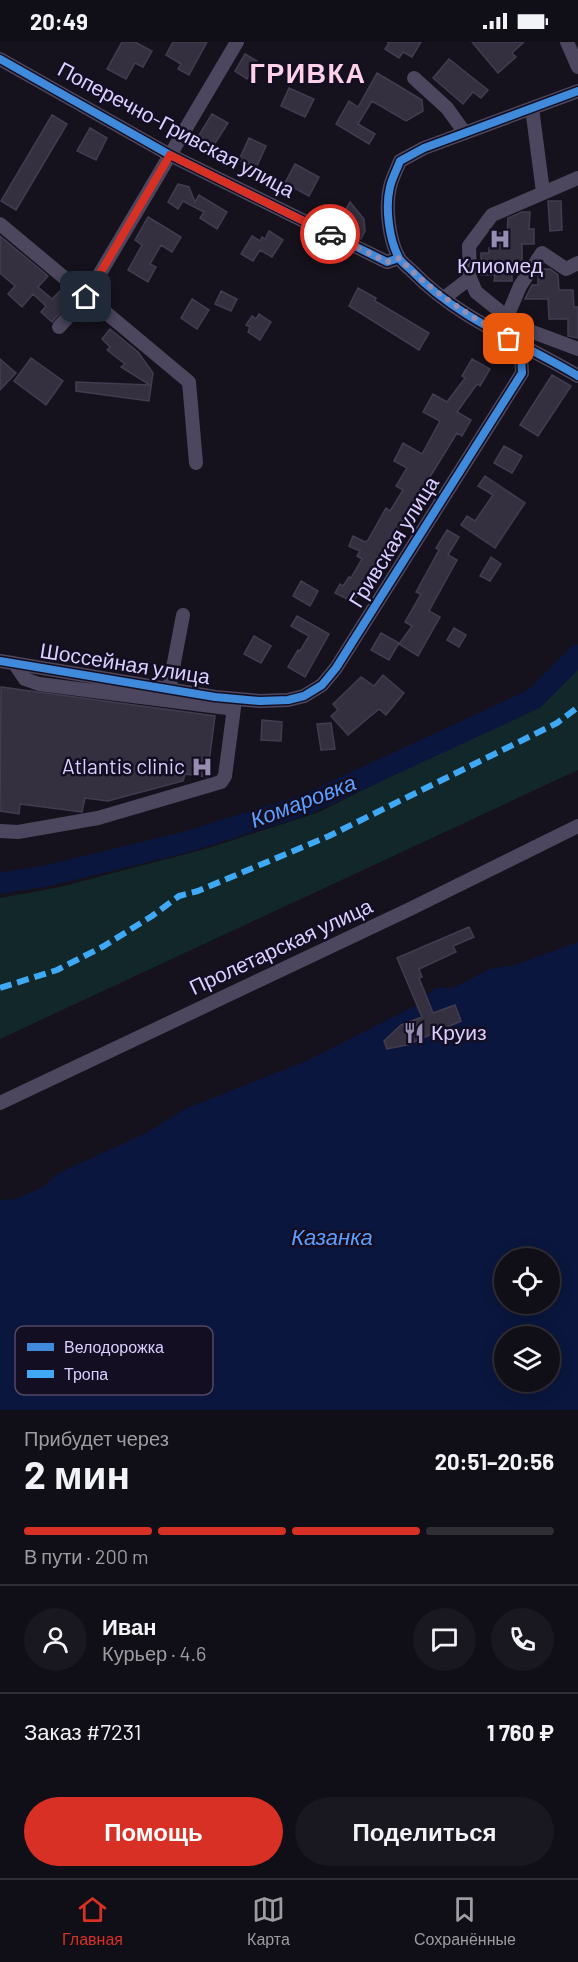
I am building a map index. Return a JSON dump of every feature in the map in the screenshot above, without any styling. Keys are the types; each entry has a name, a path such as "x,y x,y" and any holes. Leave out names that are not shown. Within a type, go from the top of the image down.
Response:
{"street":[{"path":"59,327 86,297 237,42"},
{"path":"567,42 578,67"},
{"name":"Поперечно-Гривская улица","path":"0,59 170,155 387,262 399,258"},
{"path":"414,78 447,108 465,133"},
{"path":"578,92 424,148 400,161 389,187 388,211 392,236 399,258 422,282 515,344 542,354 578,376"},
{"path":"532,108 549,194"},
{"path":"578,178 549,194 492,215 469,246 470,278 476,292 507,317 530,331 578,349"},
{"path":"0,224 189,382 196,463"},
{"path":"507,317 520,286 542,254 566,269 578,264"},
{"path":"444,298 470,278"},
{"name":"Гривская улица","path":"238,703 298,698 314,691 332,675 522,373 521,354 515,344"},
{"path":"169,689 183,615"},
{"path":"0,831 18,832 98,818 218,783 225,776 238,703 39,684 25,679 4,664"},
{"name":"Шоссейная улица","path":"4,664 169,689 238,703"},
{"name":"Пролетарская улица","path":"0,1103 410,909 578,826"}],"green space":[{"path":"578,669 578,770 0,1039 0,898 60,887 205,849 317,813 543,700"}],"water":[{"name":"Казанка","path":"578,942 578,1410 0,1410 0,1200 16,1199 43,1187 59,1173 148,1132 185,1109 306,1061 419,1004 422,998 436,988 453,988 489,969 515,965","holes":["455,1006 461,1021 407,1045"]}],"building":[{"path":"122,42 135,42 152,51 143,67 135,63 126,79 107,69"},
{"path":"173,42 207,42 189,75 178,69 181,64 166,55"},
{"path":"387,42 421,42 412,57 403,52 399,58 385,49 389,43"},
{"path":"472,42 524,42 512,53 516,57 498,73"},
{"path":"245,54 257,61 247,79 235,71"},
{"path":"449,59 488,90 481,98 473,92 463,104 433,78"},
{"path":"377,73 422,100 423,111 406,121 372,101 358,124 375,134 369,144 336,124 349,101 358,107"},
{"path":"289,88 314,99 305,117 281,106"},
{"path":"212,114 228,123 214,145 199,135"},
{"path":"52,115 67,124 16,210 1,201"},
{"path":"90,128 107,138 96,160 77,151"},
{"path":"249,138 266,146 256,168 239,160"},
{"path":"295,164 319,177 309,196 285,183"},
{"path":"178,184 189,187 195,202 199,195 227,212 217,229 200,218 204,212 183,201 178,209 168,202"},
{"path":"548,201 561,201 562,230 550,231"},
{"path":"350,202 364,219 365,231 361,239 336,227"},
{"path":"522,212 530,212 529,229 534,229 534,244 522,244 522,261 512,261 512,281 494,281 495,275 481,275 481,253 489,253 489,248 495,248 496,233 507,233 508,218"},
{"path":"148,217 181,237 172,252 161,245 150,264 156,267 148,282 128,270 142,245 135,240"},
{"path":"269,231 283,240 272,257 260,250 253,261 241,254 252,236 260,241 262,237 265,239"},
{"path":"0,236 48,276 38,287 52,299 63,288 74,297 52,322 41,312 46,306 33,294 22,307 8,294 15,286 0,273"},
{"path":"542,269 550,269 558,275 559,290 573,290 574,307 578,307 578,338 568,336 568,319 549,319 548,299 525,299 532,285 538,285 538,276"},
{"path":"358,288 376,298 375,301 429,333 419,350 349,306"},
{"path":"221,291 237,299 231,311 215,304"},
{"path":"192,299 209,310 197,329 181,318"},
{"path":"259,314 271,322 260,340 248,332 250,327 246,325 252,316 256,319"},
{"path":"110,329 138,352 153,373 149,401 76,391 76,382 150,385 121,367 125,364 107,350 110,347 102,339"},
{"path":"31,358 63,381 46,405 14,381"},
{"path":"0,359 16,373 0,390"},
{"path":"472,359 490,369 480,386 477,384 457,412 471,420 462,436 457,433 353,602 335,593 340,584 343,586 349,577 351,578 362,559 357,556 360,551 349,546 353,536 365,542 368,540 386,508 390,511 403,490 396,486 407,468 394,461 403,443 422,454 440,421 423,412 433,394 447,402 465,378 462,376"},
{"path":"552,375 571,386 538,436 520,425"},
{"path":"504,446 522,456 512,473 494,463"},
{"path":"485,476 525,503 495,548 461,525 467,516 475,521 493,495 478,486"},
{"path":"447,530 459,537 448,555 457,560 429,611 440,617 418,656 399,644 412,626 405,622 421,594 416,592"},
{"path":"491,557 501,564 490,581 480,576"},
{"path":"301,581 318,591 310,606 293,596"},
{"path":"297,616 329,634 305,677 288,667 309,636 291,626"},
{"path":"454,628 466,635 459,647 447,640"},
{"path":"381,633 399,643 389,660 371,650"},
{"path":"254,636 271,646 261,663 244,654"},
{"path":"383,675 404,693 386,715 379,709 348,735 331,716 338,710 333,704 361,677 374,686"},
{"path":"1,687 215,716 207,777 185,774 183,781 108,801 85,798 82,812 20,804 19,814 0,811"},
{"path":"262,720 282,722 281,741 261,740"},
{"path":"331,723 335,749 321,750 317,724"},
{"path":"469,927 474,937 453,946 456,952 419,969 422,977 419,978 433,1013 455,1005 461,1021 407,1045 387,1049 384,1041 401,1025 422,1017 397,958"}],"waterway":[{"name":"Комаровка","path":"0,883 46,876 186,842 307,804 534,699 578,655"}],"marked path":[{"path":"0,988 57,970 104,946 179,896 198,891 329,836 557,723 578,707"}],"cycle path":[{"path":"0,59 170,155 387,262 399,258"},
{"path":"578,91 424,148 400,161 391,184 388,204 390,233 399,258 430,288 470,317 578,376"},
{"path":"0,661 215,697 260,701 288,700 304,696 322,685 336,668 522,373 521,354 515,344"}],"way so far":[{"path":"330,234 387,262 399,258 422,282 509,339"}],"place":[{"name":"Клиомед","path":"500,239"},
{"name":"Atlantis clinic","path":"202,767"},
{"name":"Круиз","path":"414,1033"}],"district":[{"name":"ГРИВКА","path":"308,74"}],"route":[{"path":"86,297 170,155 330,234"}]}
